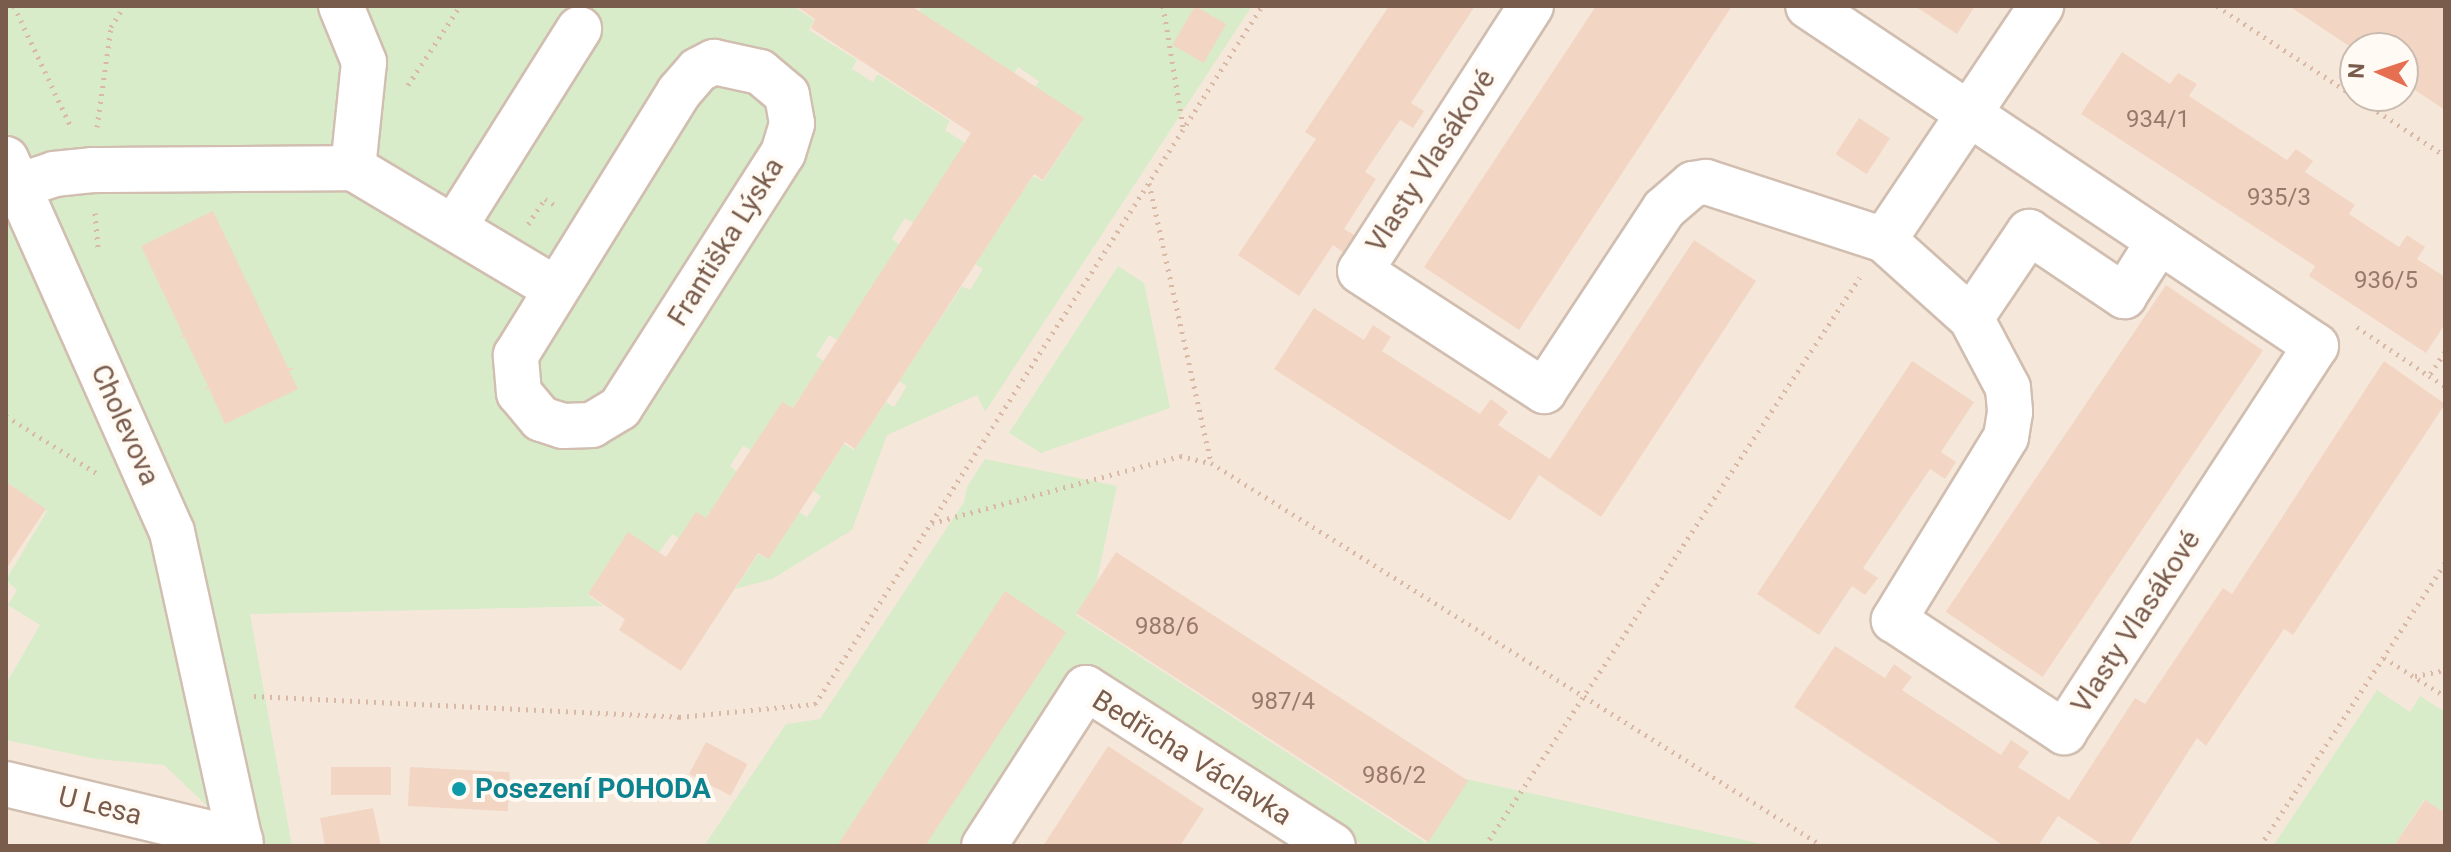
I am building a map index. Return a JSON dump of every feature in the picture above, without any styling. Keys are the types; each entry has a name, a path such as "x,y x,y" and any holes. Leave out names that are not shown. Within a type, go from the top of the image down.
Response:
{"street":[{"path":"341,6 364,62 353,168"},
{"name":"Vlasty Vlasákové","path":"1531,6 1360,271 1544,391 1673,198 1706,182 1884,240 1971,318 2008,388 2006,437 1894,620 2064,732 2316,346"},
{"path":"1808,6 1970,111 2316,346"},
{"path":"1884,240 2041,6"},
{"path":"455,226 579,29"},
{"name":"Františka Lýska","path":"714,62 733,63 760,72 783,90 792,124 783,153 627,398 614,414 592,425 563,426 541,419 524,403 515,381 516,355 556,289 698,70 714,62"},
{"path":"12,172 54,174 92,170 353,168 455,226 556,289"},
{"name":"Cholevova","path":"12,172 172,532 214,702 240,843"},
{"path":"1971,318 2029,232 2124,296 2159,241"},
{"name":"Bedřicha Václavka","path":"984,846 1086,688 1333,846"},
{"name":"U Lesa","path":"6,784 240,843"}],"path":[{"path":"14,6 92,170"},
{"path":"92,170 111,27 124,6"},
{"path":"1163,6 1184,129"},
{"path":"214,702 247,696 679,717 815,704 1262,6"},
{"path":"2217,6 2445,156"},
{"path":"1149,183 1211,463"},
{"path":"1485,846 1586,697 1884,240"},
{"path":"2316,346 2357,327 2445,386"},
{"path":"2429,376 2445,352"},
{"path":"6,416 106,480"},
{"path":"931,524 1180,456 1211,463 1823,846"},
{"path":"2260,846 2445,563"},
{"path":"2384,658 2445,696"},
{"path":"2414,676 2445,670"}],"shaded area":[{"path":"6,6 2445,6 2445,846 6,846"}],"green space":[{"path":"6,6 793,6 814,20 809,30 857,60 852,69 873,82 878,74 950,121 945,130 965,143 914,223 905,218 892,239 900,245 837,340 829,335 816,356 824,361 792,409 751,450 743,446 730,466 737,472 706,518 680,539 672,534 658,554 627,535 588,595 603,606 250,614 292,846 249,846 164,765 96,759 6,740 6,684 40,625 8,605 17,590 6,580 47,511 6,482"},
{"path":"923,6 1252,6 985,412 977,395 887,435 852,530 772,579 735,589 758,554 769,559 799,512 807,517 821,496 813,491 844,444 854,450 886,402 894,407 907,386 899,381 962,286 970,290 983,269 975,264 1033,176 1043,181 1083,120 1034,89 1039,81 1018,67 1013,75 918,13"},
{"path":"1118,266 1144,283 1170,408 1041,453 1009,433"},
{"path":"985,459 1117,486 1096,585 1076,615 1426,843 1466,784 1457,777 1771,846 1364,846 1086,665 1080,666 966,846 704,846 786,724 820,719 964,502 967,487"},
{"path":"2377,690 2410,712 2420,696 2445,712 2445,813 2424,800 2394,846 2273,846"}],"building":[{"path":"796,6 911,6 1084,118 1043,180 1034,174 855,449 845,442 769,559 758,553 681,671 619,630 625,619 588,594 628,532 666,557 696,512 706,518 782,402 793,408 971,133 811,28 815,19"},
{"path":"1195,6 1226,24 1204,63 1172,45"},
{"path":"1389,6 1475,6 1411,103 1424,111 1413,128 1400,120 1365,172 1376,179 1344,229 1356,236 1344,253 1333,245 1299,296 1238,255 1316,139 1305,132"},
{"path":"1596,6 1732,6 1519,330 1424,267"},
{"path":"1915,6 1975,6 1957,34"},
{"path":"2289,6 2445,6 2445,110 2419,93 2419,32 2339,32 2339,39"},
{"path":"2122,52 2170,84 2178,73 2197,84 2189,96 2287,160 2296,149 2313,161 2305,172 2355,205 2349,214 2399,247 2407,235 2425,247 2417,259 2445,277 2445,324 2426,353 2309,276 2315,266 2081,114"},
{"path":"1859,118 1890,138 1867,174 1836,154"},
{"path":"213,211 288,368 295,368 289,371 298,389 225,424 209,388 203,391 208,386 184,336 178,339 183,334 141,246"},
{"path":"1694,240 1756,281 1601,517 1539,475 1510,521 1274,369 1314,308 1364,340 1373,325 1391,337 1382,351 1480,414 1491,399 1508,412 1498,425 1550,459"},
{"path":"2166,285 2263,350 2043,677 1946,612"},
{"path":"1912,361 1974,402 1941,452 1956,462 1945,479 1930,469 1863,568 1878,578 1865,595 1852,586 1819,635 1757,594"},
{"path":"2384,361 2445,404 2293,635 2284,629 2206,746 2197,738 2128,846 2104,846 2058,816 2038,846 2004,846 1794,707 1835,646 1885,678 1894,664 1912,677 1902,690 2001,755 2011,740 2029,752 2018,767 2069,800 2135,698 2145,704 2223,588 2232,594"},
{"path":"6,482 46,509 6,569"},
{"path":"1116,552 1468,781 1428,842 1076,613"},
{"path":"1005,591 1066,632 925,846 837,846"},
{"path":"706,742 747,764 731,796 689,774"},
{"path":"1108,746 1204,809 1180,846 1043,846"},
{"path":"331,767 391,767 391,795 331,795"},
{"name":"Posezení POHODA","path":"410,767 510,772 508,811 408,806"},
{"path":"2425,800 2445,813 2445,846 2394,846"},
{"path":"373,808 381,846 325,846 320,818"}],"place":[{"name":"Posezení POHODA","path":"459,789"}]}
